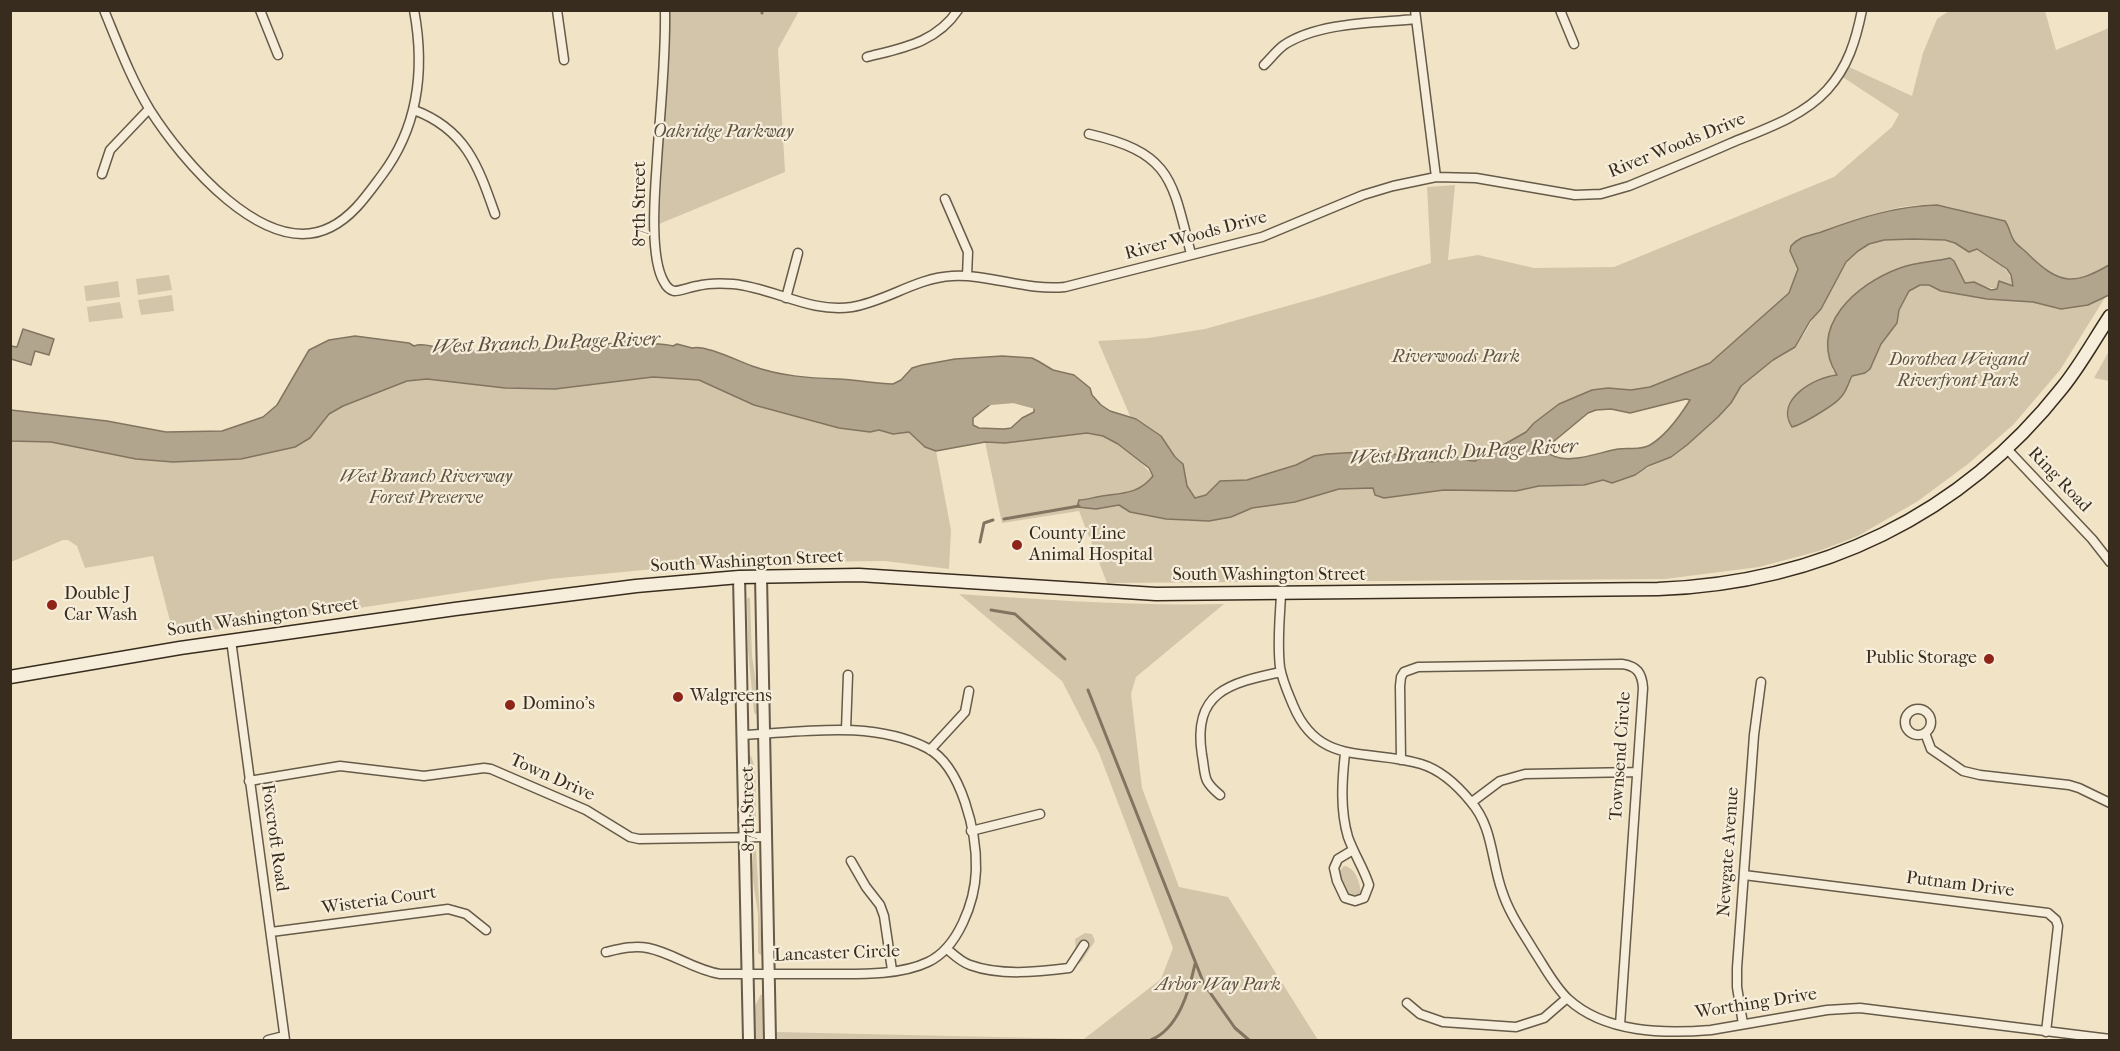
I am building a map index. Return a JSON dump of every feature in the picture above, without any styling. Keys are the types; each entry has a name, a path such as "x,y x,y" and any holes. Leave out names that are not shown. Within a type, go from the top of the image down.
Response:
{"main road":[{"name":"South Washington Street","path":"10,677 231,640 587,592 740,577 814,574 882,576 1156,594 1658,589 1688,588 1742,581 1813,564 1873,540 1959,489 2007,449 2063,386 2109,316"}],"street":[{"path":"104,10 131,73 149,109 167,136 200,173 243,210 271,228 295,234 312,234 329,229 347,217 369,193 392,160 414,110 420,63 414,10"},
{"path":"260,10 278,55"},
{"path":"556,10 564,60"},
{"name":"87th Street","path":"665,10 654,224 661,275 668,287"},
{"path":"867,57 930,38 946,26 958,10"},
{"path":"1560,10 1574,44"},
{"name":"River Woods Drive","path":"668,287 675,291 700,285 730,284 755,288 819,307 854,306 935,278 967,276 1051,289 1098,279 1276,232 1378,190 1436,177 1476,177 1575,195 1601,194 1629,186 1783,121 1818,99 1829,88 1847,60 1857,34 1862,10"},
{"path":"1264,65 1282,47 1313,32 1415,15 1436,177"},
{"path":"102,174 110,150 149,109"},
{"path":"414,110 443,124 461,140 471,154 495,213"},
{"path":"1089,134 1120,141 1149,157 1163,170 1176,195 1191,254"},
{"path":"945,199 968,252 967,276"},
{"path":"786,298 798,253"},
{"name":"Ring Road","path":"2007,449 2092,538 2109,562"},
{"name":"87th Street","path":"761,576 770,1041"},
{"name":"87th Street","path":"740,577 749,1041"},
{"name":"Worthing Drive","path":"1281,594 1281,672 1296,713 1304,725 1315,738 1345,753 1422,764 1442,774 1472,802 1486,825 1496,874 1508,906 1550,975 1567,998 1591,1015 1620,1025 1694,1032 1827,1010 1860,1008 2109,1039"},
{"name":"Foxcroft Road","path":"231,640 285,1038"},
{"name":"Townsend Circle","path":"1401,760 1400,686 1401,677 1410,669 1418,667 1622,664 1635,668 1642,680 1620,1025"},
{"path":"1220,795 1207,783 1200,745 1200,724 1206,707 1225,690 1250,680 1281,672"},
{"path":"846,730 848,675"},
{"name":"Newgate Avenue","path":"1743,1024 1739,1005 1737,968 1754,735 1761,682"},
{"path":"930,750 965,712 969,691"},
{"name":"Lancaster Circle","path":"606,952 627,948 647,948 709,972 861,974 926,963 946,949 959,931 974,886 976,869 971,831 962,793 957,780 944,762 930,750 874,732 846,730 744,735"},
{"path":"1925,733 1931,749 1963,771 2068,785 2109,803"},
{"path":"1345,753 1342,808 1353,850 1369,885 1364,898 1354,902 1345,898 1337,882 1334,868 1338,860 1353,850"},
{"name":"Town Drive","path":"249,781 340,766 415,776 484,768 586,810 630,837 766,837"},
{"path":"1472,802 1495,784 1525,774 1637,772"},
{"path":"971,831 1040,814"},
{"path":"851,861 866,887 876,898 884,916 892,970"},
{"name":"Putnam Drive","path":"1744,875 2048,913 2056,920 2058,926 2046,1032"},
{"name":"Wisteria Court","path":"271,932 448,909 466,914 486,930"},
{"path":"946,949 970,965 1026,972 1068,968 1084,945"},
{"path":"1407,1003 1420,1014 1443,1022 1516,1027 1544,1018 1567,998"},
{"path":"268,1041 285,1038"}],"green space":[{"name":"Oakridge Parkway","path":"670,11 799,11 778,49 785,172 659,224"},
{"name":"Riverwoods Park","path":"1949,11 2045,11 2056,50 2109,28 2109,265 2086,276 2067,278 2058,276 2040,265 2017,244 2005,221 1950,207 1919,205 1867,216 1801,237 1798,269 1789,293 1710,363 1650,387 1631,390 1608,388 1592,390 1559,404 1526,432 1475,461 1455,457 1429,462 1415,454 1405,456 1378,451 1327,454 1314,456 1296,465 1247,480 1220,481 1206,495 1195,498 1187,486 1180,460 1175,457 1161,436 1130,416 1098,341 1148,338 1205,329 1431,263 1427,187 1455,185 1448,260 1478,255 1534,268 1614,267 1834,177 1892,127 1899,114 1841,76 1847,66 1912,96 1923,53 1937,19"},
{"name":"Dorothea Weigand Riverfront Park","path":"1936,239 1955,243 1967,251 1977,249 2004,268 2013,286 2000,281 1997,289 1965,283 1954,261 1950,258 1900,268 1832,369 1838,375 1803,423 1840,399 1852,376 1866,373 1881,344 1897,324 1899,311 1909,291 1920,285 1929,285 1941,291 1987,299 2033,302 2061,309 2088,305 2106,296 2060,370 2013,425 1968,464 1918,501 1858,536 1819,551 1759,567 1665,579 1107,583 1079,511 1002,523 985,442 1073,433 1102,436 1131,453 1156,480 1187,521 1209,521 1231,517 1252,508 1295,502 1339,489 1374,488 1384,498 1444,490 1516,491 1539,486 1584,485 1603,480 1612,483 1619,481 1671,457 1731,403 1741,386 1773,360 1784,355 1804,334 1846,262 1858,251 1869,244 1884,240"},
{"path":"169,275 172,290 138,295 136,279"},
{"path":"118,281 120,297 86,301 84,286"},
{"path":"172,295 174,311 141,315 138,300"},
{"path":"120,302 123,318 89,322 87,307"},
{"path":"2109,351 2109,381 2094,378"},
{"name":"West Branch Riverway Forest Preserve","path":"653,377 699,380 754,405 870,432 879,430 888,433 909,432 925,447 936,451 951,530 949,569 885,561 716,563 550,579 174,636 153,556 85,568 77,546 68,540 63,540 11,562 11,441 51,442 136,459 173,462 241,459 295,447 310,438 329,414 343,406 407,381 427,379 505,388 555,389"},
{"name":"Arbor Way Park","path":"959,594 1125,603 1224,604 1136,677 1131,694 1142,788 1179,887 1228,897 1318,1040 777,1040 776,1032 1084,1039 1161,979 1173,948 1099,753 1062,681"},
{"path":"749,597 752,656 757,688 758,713 756,715 748,650 747,599"},
{"path":"750,755 753,760 756,784 756,818 753,822 751,817"},
{"path":"753,847 756,848 761,955 758,953 758,914 752,874"},
{"path":"1344,866 1354,872 1358,880 1361,893 1357,896 1348,894 1339,875 1339,871"},
{"path":"1085,933 1092,934 1095,941 1077,965 1075,939"},
{"path":"761,994 763,997 764,1040 755,1040 755,1006"}],"shaded area":[{"path":"1937,205 2005,221 2017,244 2049,272 2067,279 2086,276 2109,265 2109,295 2088,305 2061,309 2033,302 1987,299 1941,291 1929,285 1920,285 1909,291 1899,310 1897,323 1881,344 1870,369 1865,373 1852,376 1838,401 1810,419 1792,427 1788,417 1788,408 1793,399 1808,385 1837,375 1829,357 1828,340 1832,324 1853,296 1867,285 1883,275 1906,266 1950,258 1954,261 1965,283 1974,282 1991,290 1997,289 1999,281 2013,286 2007,269 1977,249 1969,252 1945,240 1884,240 1869,244 1846,262 1821,309 1810,321 1795,347 1773,360 1741,386 1731,403 1718,417 1671,457 1648,466 1635,475 1612,483 1603,480 1584,485 1539,486 1516,491 1444,490 1384,498 1375,495 1373,488 1339,489 1295,502 1252,508 1231,517 1209,521 1166,519 1130,512 1119,505 1096,509 1077,507 1079,500 1136,489 1153,476 1149,468 1118,444 1103,436 1087,433 1005,443 985,442 936,451 925,447 909,432 893,434 879,430 870,432 839,428 754,405 699,380 653,377 555,389 505,388 427,379 407,381 343,406 329,414 310,438 295,447 241,459 173,462 136,459 51,442 11,441 11,410 107,421 166,432 222,431 263,417 277,405 309,350 329,340 355,336 409,343 414,346 449,347 466,351 619,343 625,339 637,343 673,346 677,344 704,348 752,366 784,374 893,384 901,380 912,368 922,365 955,359 1002,356 1032,358 1053,370 1074,375 1090,388 1092,395 1101,405 1110,411 1136,419 1161,436 1175,457 1183,464 1187,486 1195,498 1206,495 1220,481 1247,480 1296,465 1314,456 1327,454 1378,451 1404,456 1418,455 1432,462 1450,457 1475,461 1526,432 1559,404 1592,390 1608,388 1631,390 1650,387 1710,363 1789,293 1798,269 1790,251 1791,246 1798,240 1866,217","holes":["1009,394 1023,397 1034,403 1034,412 1022,418 1011,428 979,428 973,425 973,418 1001,396","1686,399 1690,400 1673,425 1646,447 1618,449 1571,459 1553,456 1546,451 1547,447 1588,413 1596,410 1611,409 1630,413"]},
{"path":"23,329 54,339 49,355 35,351 31,365 11,359 11,346 17,347"}],"waterway":[{"name":"West Branch DuPage River","path":"979,398 1014,395 1051,405"},
{"path":"1004,519 1079,506"},
{"path":"980,542 984,523 993,520"},
{"path":"991,610 1015,614 1065,659"},
{"path":"1088,690 1204,984 1235,1028 1249,1040"},
{"path":"1151,1040 1169,1027 1176,1018 1190,986 1195,964"}],"place":[{"name":"County Line Animal Hospital","path":"1017,545"},
{"name":"Double J Car Wash","path":"52,605"},
{"name":"Public Storage","path":"1989,659"},
{"name":"Walgreens","path":"678,697"},
{"name":"Domino's","path":"510,705"}]}
